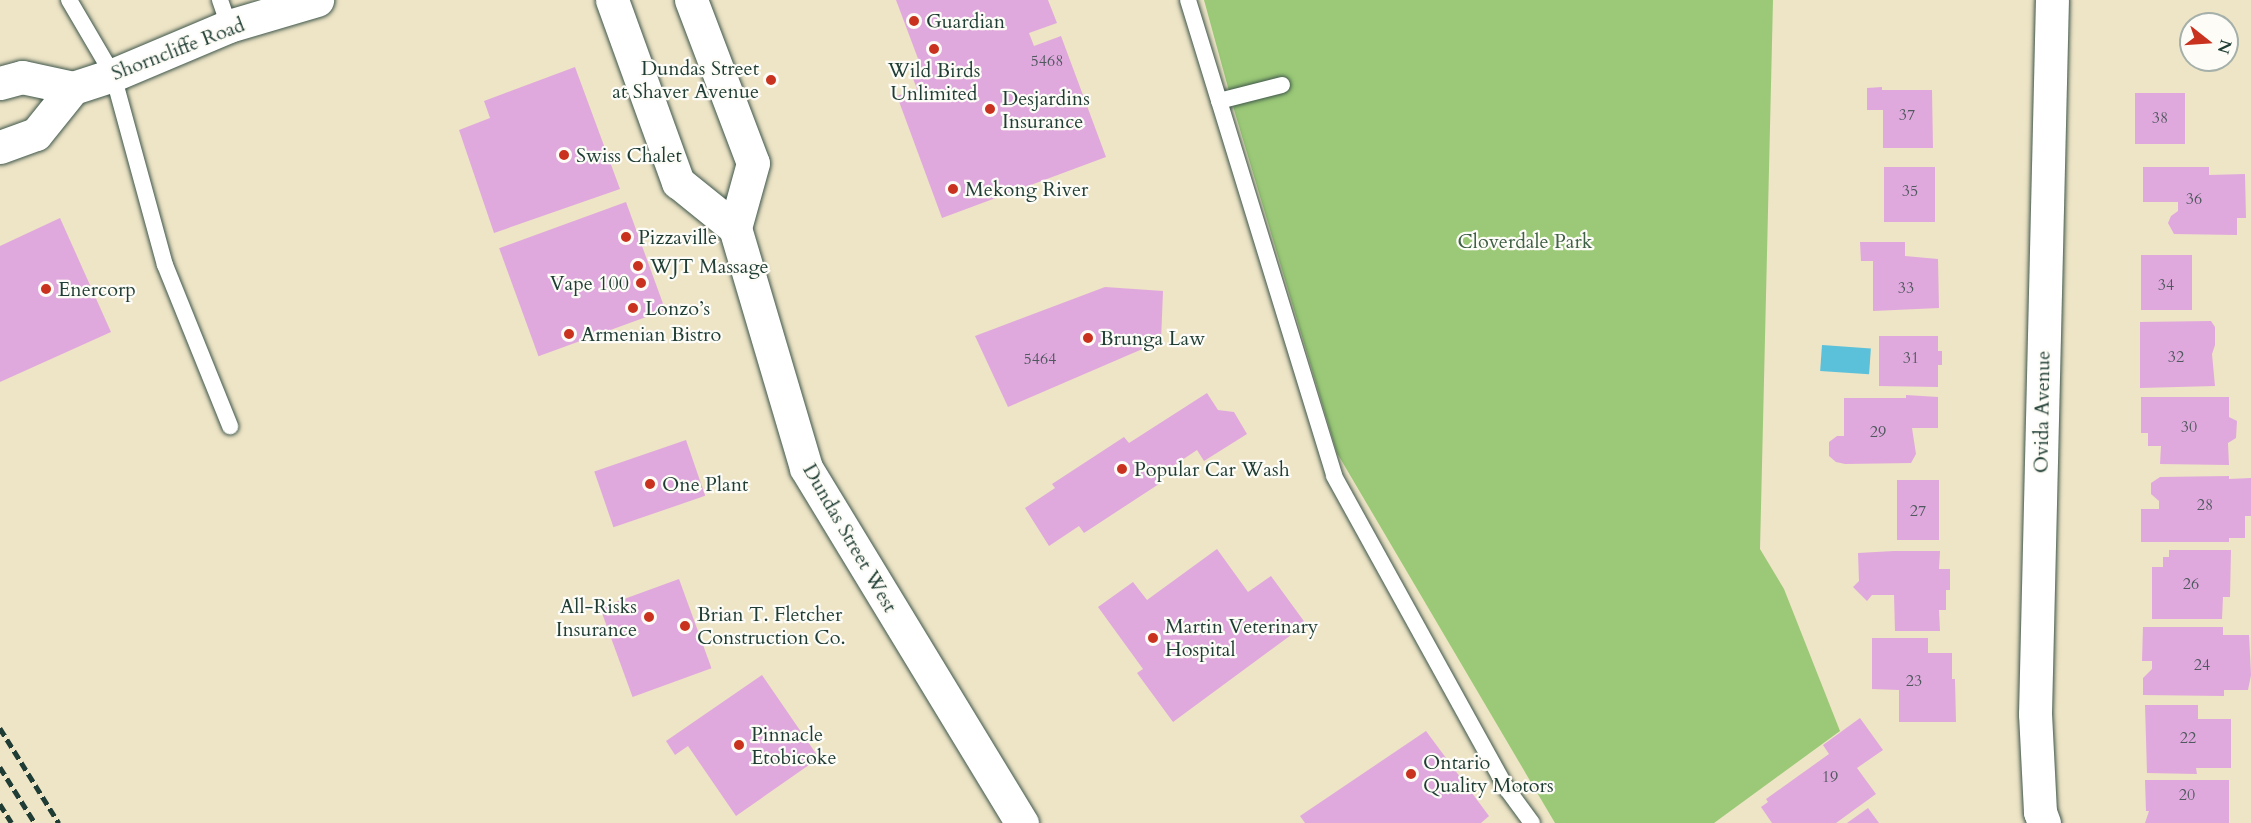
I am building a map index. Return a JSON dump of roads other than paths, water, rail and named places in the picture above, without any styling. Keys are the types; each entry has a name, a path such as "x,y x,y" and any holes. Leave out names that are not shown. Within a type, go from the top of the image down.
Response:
{"street":[{"name":"Shorncliffe Road","path":"74,88 113,75 224,13 317,0"},
{"path":"612,0 678,182 735,228 753,163 691,0"},
{"name":"Ovida Avenue","path":"2044,823 2040,812 2035,714 2052,0"},
{"path":"0,83 22,76 74,88 36,134 0,147"},
{"name":"Dundas Street West","path":"735,228 806,468 1022,823"}],"lane":[{"path":"69,0 113,75 165,265 230,426"},
{"path":"1188,0 1334,476 1507,789 1532,823"},
{"path":"1219,101 1282,85"}],"water":[{"path":"1822,345 1871,348 1869,374 1820,371"}],"railway":[{"path":"0,728 59,823"},
{"path":"0,767 35,823"},
{"path":"0,804 12,823"}],"place":[{"name":"Guardian","path":"914,21"},
{"name":"Wild Birds Unlimited","path":"934,49"},
{"name":"Dundas Street at Shaver Avenue","path":"771,80"},
{"name":"Desjardins Insurance","path":"990,109"},
{"name":"Swiss Chalet","path":"564,155"},
{"name":"Mekong River","path":"953,189"},
{"name":"Pizzaville","path":"626,237"},
{"name":"WJT Massage","path":"638,266"},
{"name":"Vape 100","path":"641,283"},
{"name":"Enercorp","path":"46,289"},
{"name":"Lonzo’s","path":"633,308"},
{"name":"Armenian Bistro","path":"569,334"},
{"name":"Brunga Law","path":"1088,338"},
{"name":"Popular Car Wash","path":"1122,469"},
{"name":"One Plant","path":"650,484"},
{"name":"All-Risks Insurance","path":"649,617"},
{"name":"Brian T. Fletcher Construction Co.","path":"685,626"},
{"name":"Martin Veterinary Hospital","path":"1153,638"},
{"name":"Pinnacle Etobicoke","path":"739,745"},
{"name":"Ontario Quality Motors","path":"1411,774"}],"park label":[{"name":"Cloverdale Park","path":"1525,241"}]}
